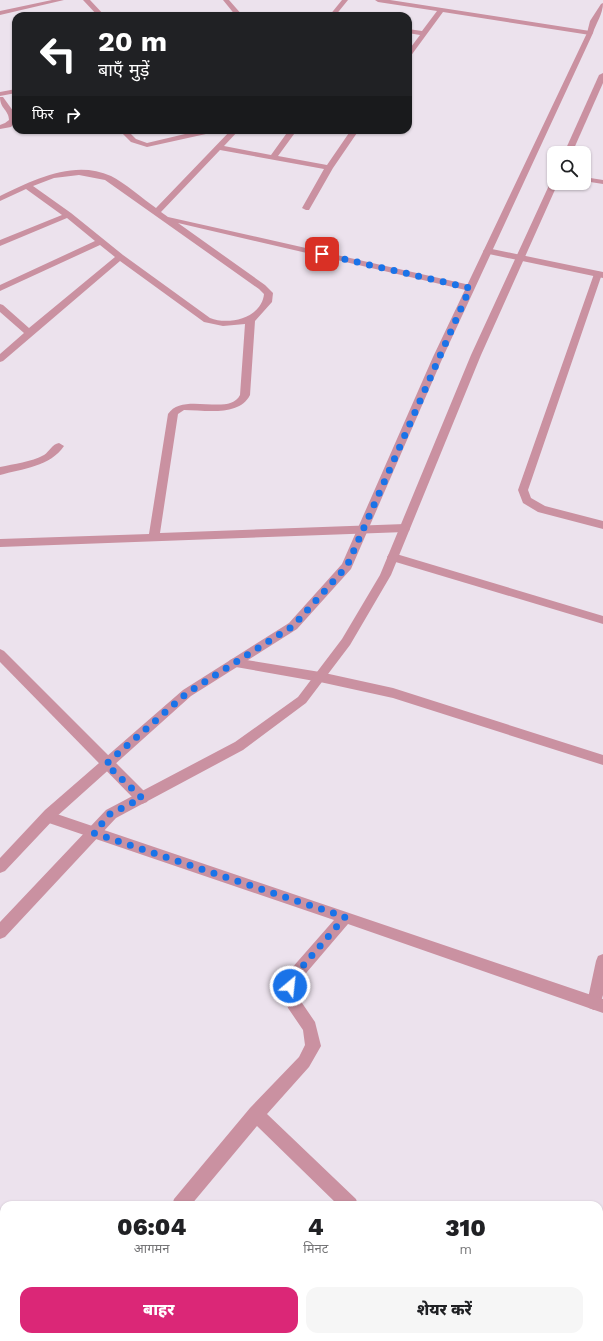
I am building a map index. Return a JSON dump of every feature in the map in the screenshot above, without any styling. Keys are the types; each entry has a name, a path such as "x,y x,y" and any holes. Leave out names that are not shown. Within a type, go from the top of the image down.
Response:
{"street":[{"path":"13,12 33,9 61,0"},
{"path":"86,0 98,12"},
{"path":"226,0 236,12"},
{"path":"335,12 345,0"},
{"path":"378,0 590,33"},
{"path":"0,867 48,817 187,693 293,626 347,566 470,288 590,33 593,21 603,5"},
{"path":"412,50 441,10"},
{"path":"0,14 12,12"},
{"path":"412,32 424,34"},
{"path":"571,146 603,75"},
{"path":"0,94 12,92"},
{"path":"0,98 12,115"},
{"path":"0,128 8,125 12,121"},
{"path":"126,134 137,143 147,145 195,134"},
{"path":"159,215 231,134"},
{"path":"273,158 290,134"},
{"path":"306,208 329,168 352,134"},
{"path":"218,147 329,168"},
{"path":"0,199 27,186 54,176 76,171 94,173 108,178 262,287 269,293 268,302 250,320 228,323 213,323 120,257 68,215 27,186"},
{"path":"591,180 603,182"},
{"path":"0,932 94,833 110,814 239,746 302,700 346,642 386,575 476,355 551,190"},
{"path":"0,243 68,215"},
{"path":"159,215 470,288"},
{"path":"0,288 100,242"},
{"path":"487,252 600,275 523,490 528,500 542,509 603,525"},
{"path":"0,359 120,257"},
{"path":"0,307 29,333"},
{"path":"154,538 173,414 176,410 183,407 229,406 237,405 243,401 245,395 250,320"},
{"path":"0,471 26,466 48,457 59,446"},
{"path":"0,543 405,528"},
{"path":"393,557 603,620"},
{"path":"0,654 106,764 142,798"},
{"path":"234,663 320,677 393,693 603,760"},
{"path":"48,817 345,917 599,1005 603,961"},
{"path":"183,1201 256,1114 304,1062 313,1046 310,1027 293,1003 290,986 296,974 345,917"},
{"path":"256,1114 342,1201"}],"route":[{"path":"290,986 296,974 345,917 94,833 110,814 142,798 106,764 187,693 293,626 347,566 438,357 470,288 322,254"}]}
